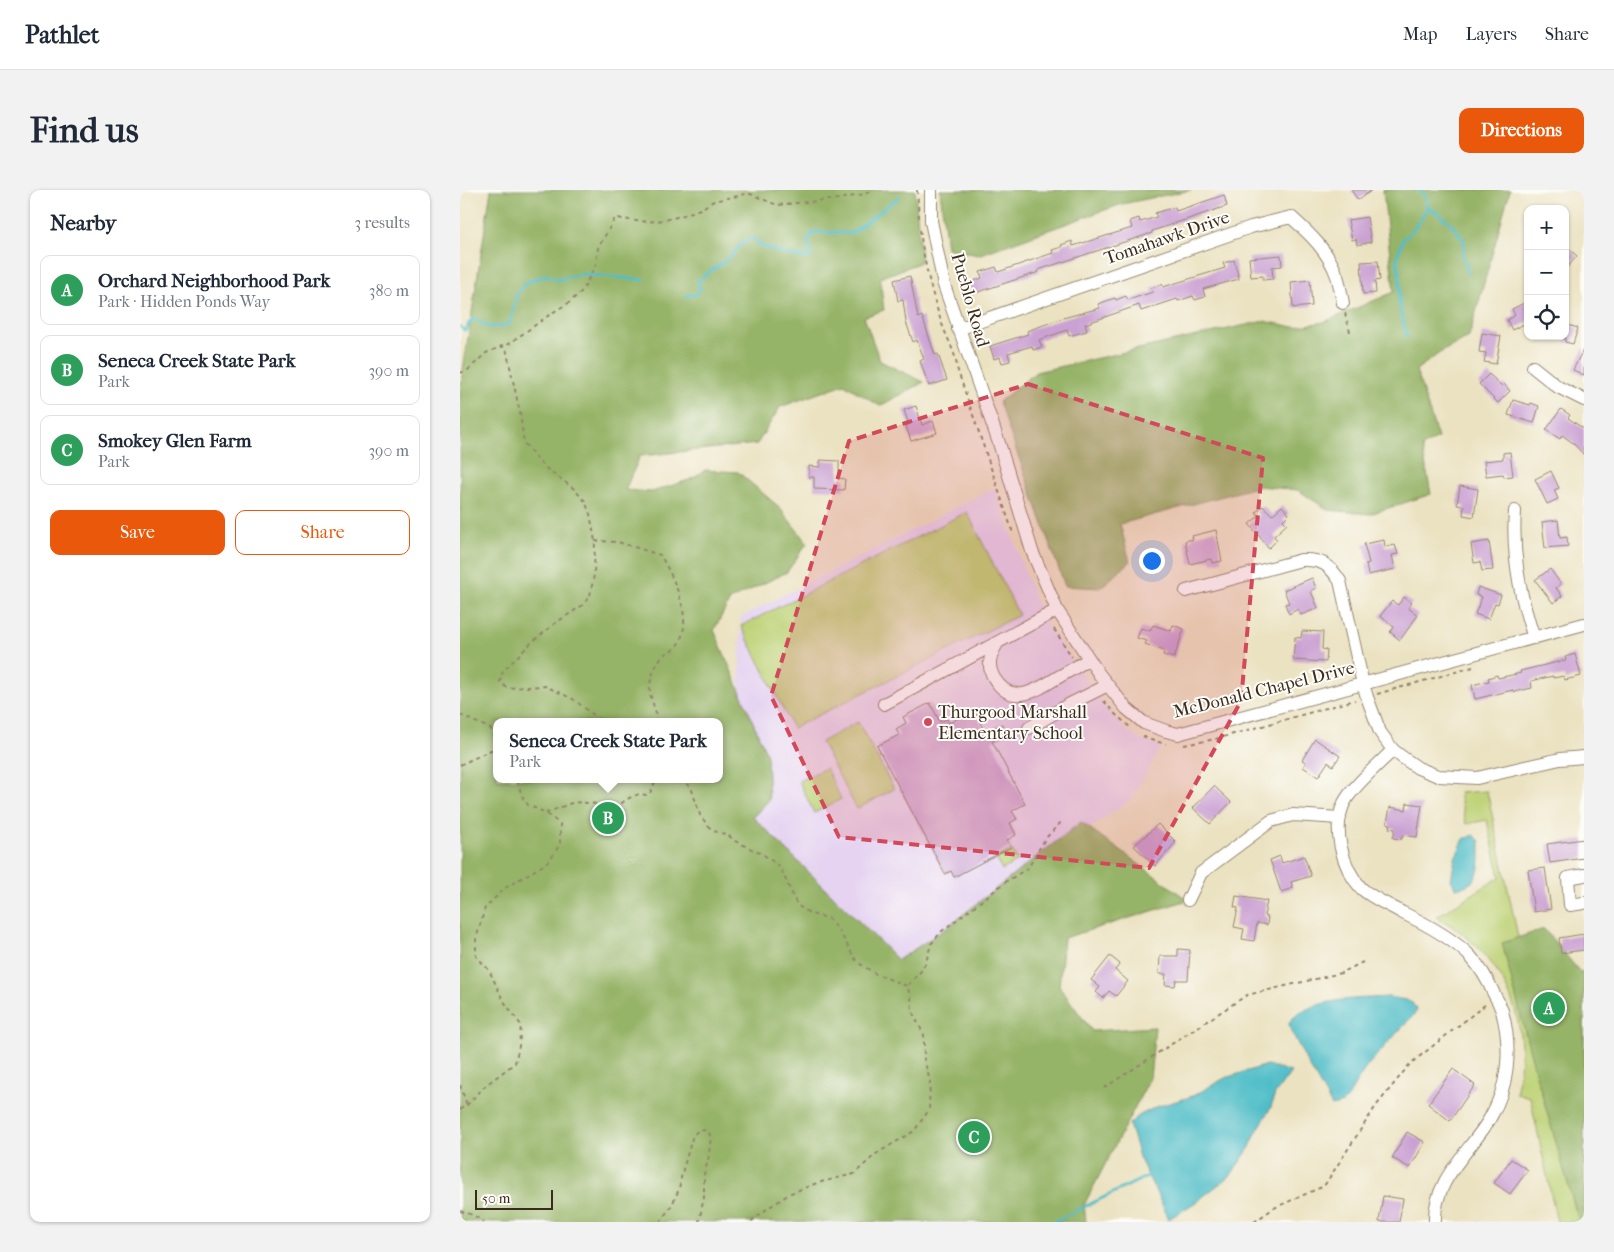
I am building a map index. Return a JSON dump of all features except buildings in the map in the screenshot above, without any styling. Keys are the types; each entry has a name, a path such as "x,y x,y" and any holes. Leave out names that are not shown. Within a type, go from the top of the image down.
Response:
{"street":[{"name":"Pueblo Road","path":"931,190 931,221 944,285 990,417"},
{"name":"Tomahawk Drive","path":"958,329 1251,227 1291,217 1319,244 1330,259 1338,277 1343,303"},
{"path":"1533,367 1558,387 1584,400"},
{"name":"McDonald Chapel Drive","path":"990,417 1032,551 1057,610 1089,659 1126,708 1144,723 1166,731 1178,734 1584,624"},
{"path":"1515,511 1513,535 1516,567 1526,616 1534,638"},
{"path":"1186,591 1301,560 1312,559 1325,563 1334,570 1340,581 1363,684 1380,732 1392,750 1418,768 1438,776 1454,778 1477,778 1560,759 1584,757"},
{"path":"884,704 1057,610"},
{"path":"998,642 990,660 992,675 998,685 1016,695 1036,691 1089,659"},
{"path":"1029,728 1068,705 1108,685"},
{"path":"1392,750 1345,802 1340,818 1340,847 1349,871 1362,889 1414,918 1469,955 1482,971 1502,1010 1506,1039 1508,1065 1504,1087 1488,1122 1446,1178 1439,1198 1435,1222"},
{"path":"1188,900 1201,873 1272,821 1294,815 1340,818"},
{"path":"1584,875 1568,878 1570,905 1584,904"}],"path":[{"path":"460,373 468,370 480,358 500,346 510,343 570,302 583,290 596,264 601,243 614,220 618,218 637,221 666,221 714,201 734,198 748,193 777,205 838,199 865,194 872,190"},
{"path":"918,190 919,217 929,283 946,338 956,358 957,368 1015,537"},
{"path":"1343,303 1350,332"},
{"path":"500,346 506,348 520,413 524,443 544,466 573,488 585,501 596,541 594,575 590,596 582,605 554,624 530,644 503,671 500,682 507,688 545,686 573,699 598,718"},
{"path":"596,541 618,542 660,555 673,577 682,605 682,638 674,650 666,653 660,659 650,684 650,696 656,718"},
{"path":"1050,622 1075,660"},
{"path":"460,715 491,729 493,734"},
{"path":"460,765 493,750"},
{"path":"460,1110 467,1106 486,1085 515,1063 519,1046 520,1025 507,1006 489,970 476,956 476,939 479,924 490,901 504,888 545,864 555,853 560,843 560,824 546,813 528,804 522,796 518,783"},
{"path":"546,813 574,802 599,804 612,809 639,794 646,795 650,793 654,783"},
{"path":"686,783 691,787 700,815 709,827 714,831 728,835 780,867 798,906 811,914 828,918 838,928 857,962 876,974 907,986 911,997 912,1011 924,1034 924,1059 930,1081 929,1110 914,1131 876,1154 854,1174 817,1183 791,1193 750,1222"},
{"path":"907,986 921,971 926,962 931,944 942,932 1007,881 1028,868 1045,839 1062,821"},
{"path":"1104,1088 1247,995 1341,973 1363,962"},
{"path":"1254,1222 1274,1208 1324,1186 1376,1106 1410,1064 1496,997"},
{"path":"460,1084 467,1106"},
{"path":"660,1222 679,1189 693,1135 698,1131 704,1130 711,1137 704,1174 704,1197 699,1222"},
{"path":"460,1211 473,1215 484,1222"}],"highlighted area":[{"path":"1028,384 1263,458 1241,701 1149,868 839,837 771,696 849,441"}],"shaded area":[{"name":"Thurgood Marshall Elementary School","path":"995,488 1034,597 1050,629 1109,712 1127,731 1141,740 1161,747 1130,800 899,960 715,783 723,783 723,772 738,745 741,617"}],"green space":[{"path":"491,190 915,190 921,262 880,278 884,310 864,317 880,361 924,382 880,406 844,384 780,407 757,444 640,456 625,490 652,492 692,479 705,470 738,472 779,507 807,543 787,572 730,600 714,630 767,755 769,800 753,817 898,960 942,931 1081,822 1188,900 1064,938 1059,986 1092,1031 1155,1027 1150,1078 1084,1205 1086,1222 460,1222 460,389"},
{"path":"940,190 1191,190 1122,204 978,255 947,248"},
{"path":"1383,190 1510,190 1469,337 1441,352 1416,370 1438,438 1422,447 1431,494 1370,514 1328,510 1298,490 1260,486 1120,524 1130,562 1100,588 1065,586 999,402 1036,372 1264,321 1294,327 1324,322 1394,292"},
{"path":"967,512 1019,615 793,728 741,626"},
{"path":"858,722 894,789 857,809 821,742"},
{"path":"826,768 841,799 814,813 799,781"},
{"path":"1487,791 1528,984 1584,971 1584,1222 1557,1222 1530,1097 1516,1093 1521,1040 1516,1014 1508,991 1496,969 1479,949 1459,932 1436,917 1500,877 1487,820 1466,824 1459,793"},
{"path":"1012,850 1018,861 1002,870 996,858"},
{"path":"1544,929 1584,977 1584,1222 1579,1222 1535,1071 1502,943"}],"water":[{"path":"1473,835 1480,841 1480,865 1478,872 1471,882 1456,888 1451,880 1455,858 1464,839"},
{"path":"1389,997 1411,1001 1417,1011 1367,1066 1348,1098 1343,1103 1332,1106 1308,1064 1290,1028 1289,1022 1310,1008 1323,1004 1350,999"},
{"path":"1267,1065 1291,1072 1275,1094 1271,1107 1250,1147 1231,1175 1196,1202 1169,1219 1139,1157 1129,1124 1140,1115 1156,1107 1193,1096 1225,1078"}],"waterway":[{"path":"1418,190 1426,196 1427,206 1449,222 1461,237 1465,244 1462,256 1466,262 1467,275"},
{"path":"685,296 697,294 700,289 698,281 724,262 743,243 751,238 757,241 759,245 784,254 810,257 811,249 807,243 813,232 852,233 899,197"},
{"path":"1407,337 1399,303 1400,281 1397,258 1403,239 1412,231 1427,206"},
{"path":"460,326 466,330 469,323 474,319 488,327 505,326 511,321 517,293 527,282 547,275 557,280 581,274 644,280"},
{"path":"1053,1222 1148,1176"}],"place":[{"name":"Thurgood Marshall Elementary School","path":"928,722"},
{"name":"Seneca Creek State Park","path":"608,818"},
{"name":"Orchard Neighborhood Park","path":"1549,1008"},
{"name":"Smokey Glen Farm","path":"974,1137"}]}
